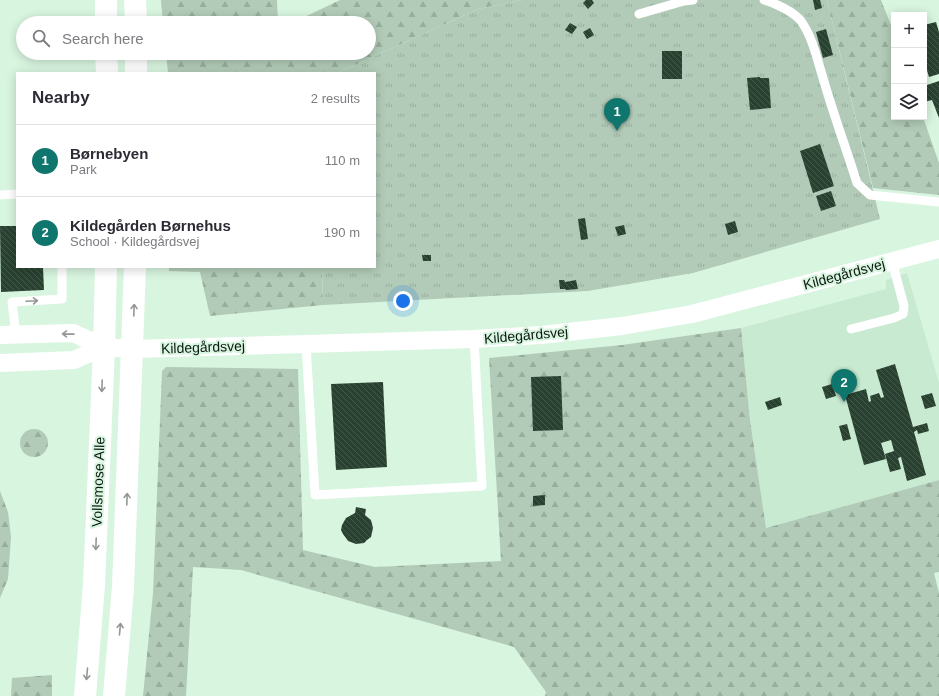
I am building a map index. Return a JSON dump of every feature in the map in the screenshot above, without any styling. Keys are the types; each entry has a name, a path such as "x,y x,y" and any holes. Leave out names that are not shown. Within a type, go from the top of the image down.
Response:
{"street":[{"path":"106,0 106,16"},
{"path":"135,0 136,16"},
{"path":"106,60 107,72"},
{"path":"136,60 136,72"},
{"name":"Kildegårdsvej","path":"104,347 133,349 474,339 540,335 600,328 692,314 939,249"},
{"name":"Vollsmose Alle","path":"85,696 94,585 106,268"},
{"name":"Vollsmose Alle","path":"114,696 123,587 135,268"},
{"path":"8,335 74,333 104,347"},
{"path":"0,363 74,360 104,347"}],"lane":[{"path":"639,14 684,1 693,0"},
{"path":"764,0 785,9 800,20 807,32 816,53 858,183 870,196 939,202"},
{"path":"0,195 16,194"},
{"path":"851,329 894,318 903,314 904,306 892,261"},
{"path":"8,335 12,302 62,300 62,268"},
{"path":"306,344 315,496 482,486 474,339"}],"shaded area":[{"path":"907,273 939,383 939,480 766,528 750,420 741,328 886,289 886,280"}],"green space":[{"path":"161,0 277,0 278,16 162,16"},
{"path":"340,0 522,0 478,9 376,56 376,16 307,16"},
{"path":"522,0 827,0 880,219 693,273 588,291 323,305 322,268 376,268 376,72 340,72 366,60 376,60 376,56 478,9"},
{"path":"827,0 881,0 891,25 891,120 924,120 939,163 939,195 873,188"},
{"path":"167,60 366,60 340,72 168,72"},
{"path":"169,268 322,268 323,305 210,316 200,272 169,271"},
{"path":"741,328 750,420 766,528 939,480 939,572 934,573 939,593 939,696 545,696 546,692 514,647 241,570 193,567 186,696 143,696 153,593 162,371 166,367 298,369 303,550 375,567 501,561 489,358 622,345"},
{"path":"34,429 44,433 48,443 44,453 34,457 24,453 20,443 24,433"},
{"path":"0,491 8,512 11,537 8,579 0,598"},
{"path":"52,675 52,696 11,696 12,678"}],"building":[{"path":"586,0 592,0 594,3 588,9 583,3"},
{"path":"813,0 820,0 822,8 815,10"},
{"path":"936,22 939,32 939,74 929,77 927,70 927,24"},
{"path":"570,23 577,27 572,34 565,30"},
{"path":"590,28 594,35 587,39 583,32"},
{"path":"826,29 833,55 823,58 816,32"},
{"path":"662,51 682,51 682,79 662,79"},
{"path":"747,78 769,78 771,108 750,110"},
{"path":"939,81 939,118 932,100 927,101 927,85"},
{"path":"820,144 834,186 813,193 800,151"},
{"path":"831,191 836,206 821,211 816,196"},
{"path":"585,218 588,239 581,240 578,219"},
{"path":"735,221 738,232 728,235 725,224"},
{"path":"624,225 626,234 618,236 615,227"},
{"path":"0,226 16,226 16,268 43,268 44,290 1,292"},
{"path":"422,255 431,255 431,261 423,261"},
{"path":"559,280 564,280 565,282 576,280 578,289 560,289"},
{"path":"895,364 913,427 927,423 929,431 918,434 917,430 914,432 926,475 907,481 901,457 898,458 901,469 890,472 885,454 894,451 891,440 881,443 886,459 864,465 845,395 866,389 869,402 871,401 870,396 879,393 881,398 884,397 876,370"},
{"path":"561,376 563,430 533,431 531,377"},
{"path":"383,382 387,467 336,470 331,384"},
{"path":"832,384 836,396 826,399 822,387"},
{"path":"932,393 936,406 925,409 921,396"},
{"path":"780,397 782,405 768,410 765,402"},
{"path":"847,424 851,439 843,441 839,426"},
{"path":"545,495 545,505 533,506 533,496"},
{"path":"356,507 366,509 365,515 371,520 373,528 371,537 364,543 356,544 348,541 341,530 346,518 355,513"}],"place":[{"name":"Børnebyen","path":"617,131"},
{"name":"Kildegården Børnehus","path":"844,402"}]}
